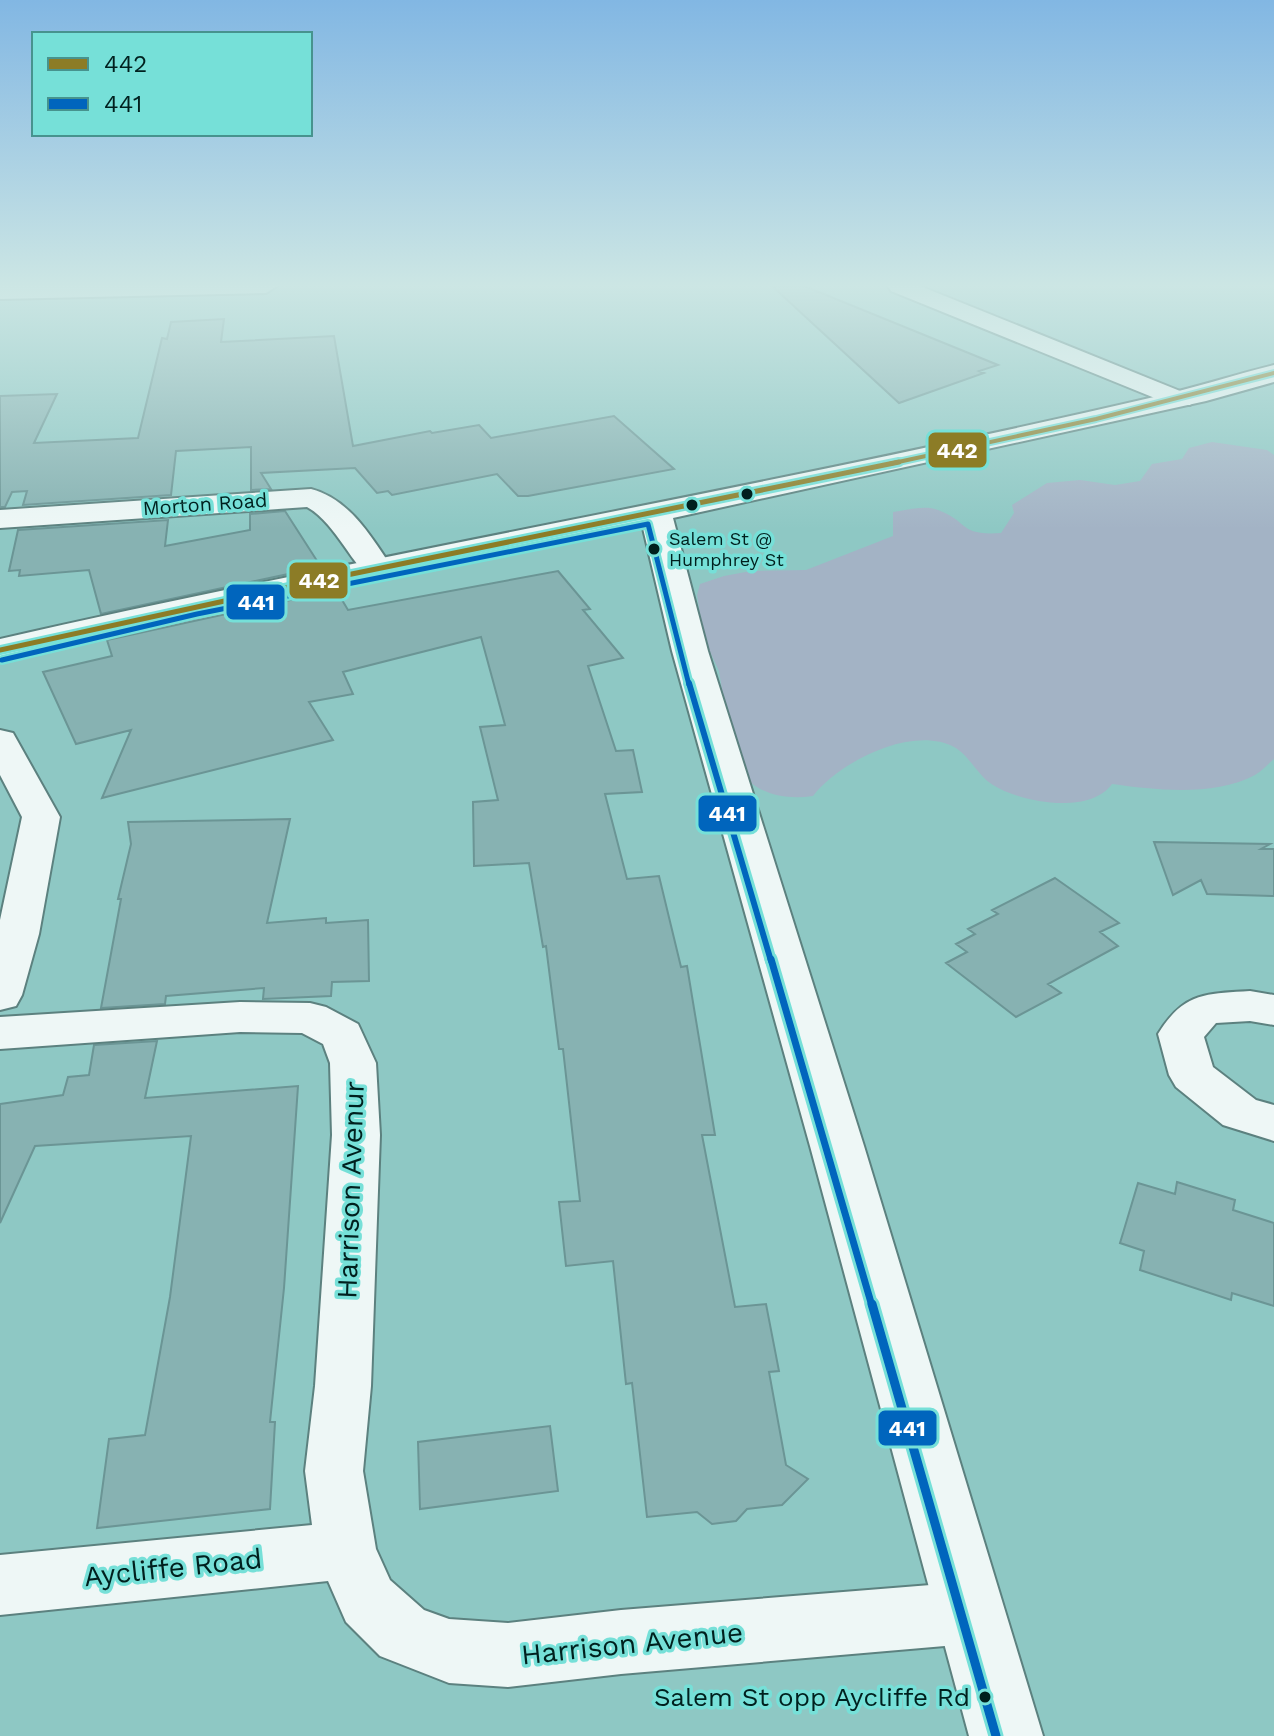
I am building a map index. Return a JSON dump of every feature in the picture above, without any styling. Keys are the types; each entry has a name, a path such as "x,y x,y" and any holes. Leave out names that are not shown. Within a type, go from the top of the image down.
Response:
{"main road":[{"path":"0,650 195,604 655,512 1181,400 1274,373"},
{"path":"655,512 690,651 837,1146 968,1613 1006,1736"}],"street":[{"path":"1099,367 1181,400"},
{"name":"Morton Road","path":"0,519 311,498 323,502 378,569"},
{"path":"0,741 41,817 18,934 0,995"},
{"path":"1274,1010 1250,1006 1204,1009 1181,1034 1192,1075 1240,1113 1274,1123"},
{"name":"Harrison Avenur","path":"0,1033 240,1017 310,1018 342,1035 353,1063 356,1135 343,1386 334,1471 346,1550"},
{"name":"Harrison Avenue","path":"346,1550 368,1601 403,1634 449,1651 508,1655 621,1642 968,1613"},
{"name":"Aycliffe Road","path":"0,1585 346,1550"}],"shaded area":[{"path":"1212,442 1267,450 1274,455 1274,759 1258,773 1239,782 1203,789 1166,790 1112,784 1102,794 1088,800 1055,803 1021,797 993,785 954,747 937,741 918,741 878,750 858,760 825,783 813,796 781,796 751,783 724,702 719,671 704,639 697,595 700,584 751,571 806,570 893,536 893,512 916,508 948,514 970,530 1001,533 1014,513 1012,505 1047,483 1080,480 1115,485 1140,481 1152,464 1182,459 1189,448"}],"building":[{"path":"155,367 339,367 353,446 479,425 491,438 614,416 674,469 528,496 518,496 497,474 392,495 388,491 377,493 355,468 261,473 271,489 251,490 251,447 176,451 171,495 23,505 27,491 12,492 5,507 0,507 0,396 57,394 34,443 138,438"},
{"path":"860,367 992,367 979,371 984,373 899,403"},
{"path":"285,511 321,567 101,614 89,570 19,576 20,570 9,571 18,530 168,520 165,546 250,530 250,514"},
{"path":"558,571 590,609 583,610 623,658 588,666 616,751 633,750 642,792 605,794 627,879 659,876 681,967 687,966 715,1135 702,1135 735,1307 766,1304 779,1371 769,1372 786,1465 808,1479 782,1505 747,1509 736,1521 712,1524 697,1512 647,1517 632,1383 626,1384 613,1261 566,1266 559,1202 580,1201 563,1049 559,1049 546,946 543,947 529,863 474,866 473,802 498,800 480,727 505,725 481,637 343,672 353,694 309,702 333,740 102,798 131,730 76,744 43,672 112,656 107,640 336,590 348,610"},
{"path":"290,819 267,923 326,918 326,923 368,920 369,981 332,982 331,996 263,999 264,988 166,996 165,1004 101,1008 121,899 118,899 131,844 128,822"},
{"path":"1154,842 1270,844 1261,849 1274,849 1274,896 1207,894 1201,880 1173,895"},
{"path":"1055,878 1119,923 1100,932 1118,946 1048,984 1061,993 1016,1017 946,963 967,952 956,944 975,934 968,929 998,914 992,910"},
{"path":"157,1041 145,1098 298,1086 284,1288 270,1422 275,1422 270,1509 97,1528 109,1439 145,1435 170,1297 191,1136 35,1146 0,1223 0,1104 63,1095 68,1077 89,1075 94,1045"},
{"path":"1177,1182 1235,1200 1233,1210 1274,1223 1274,1306 1232,1293 1231,1300 1140,1270 1144,1251 1120,1243 1138,1183 1175,1194"},
{"path":"550,1426 558,1491 420,1509 418,1442"}],"transit line":[{"name":"442","path":"0,650 298,585 1036,433 1274,373"},
{"name":"441","path":"2,660 197,614 648,524 680,654 996,1736"}],"place":[{"name":"Salem St @ Humphrey St","path":"654,549"},
{"name":"Salem St opp Aycliffe Rd","path":"985,1697"}]}
